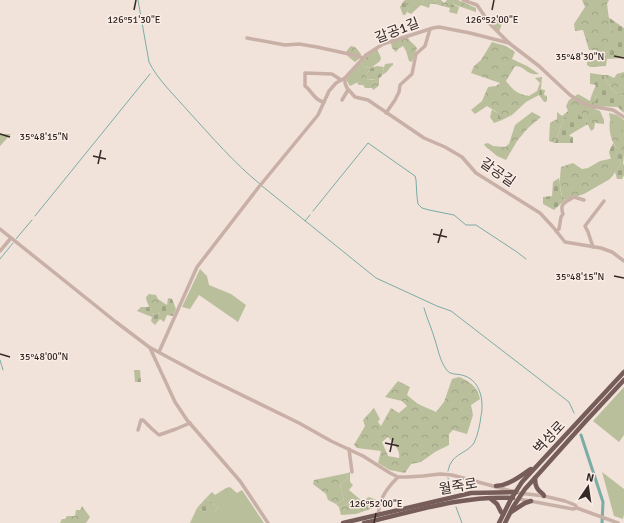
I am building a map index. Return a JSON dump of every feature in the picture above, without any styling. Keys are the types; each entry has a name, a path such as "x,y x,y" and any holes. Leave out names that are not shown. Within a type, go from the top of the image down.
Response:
{"main road":[{"name":"벽성로","path":"499,523 511,498 522,482 624,372"},
{"name":"벽성로","path":"505,523 522,493 535,477 624,380"},
{"path":"496,486 508,484 538,464"},
{"path":"535,477 536,486 539,492 544,494 544,496"},
{"name":"월죽로","path":"343,523 471,493 516,492"},
{"path":"491,499 497,504 503,514"},
{"name":"월죽로","path":"364,523 436,506 469,500 519,499"},
{"path":"510,513 518,507 531,501"}],"street":[{"path":"463,0 476,5 490,24 509,43 539,66 570,95 590,106 613,110 624,117"},
{"name":"갈공1길","path":"159,352 197,267 258,188 306,131 318,115 329,91 336,82 343,79 366,55 383,44 439,27 509,43"},
{"path":"386,113 399,92 400,85 412,74 416,54 425,46 430,29"},
{"path":"247,38 316,47 363,58"},
{"path":"324,102 318,100 305,86 305,73 332,74 343,79 348,90 342,100"},
{"name":"갈공길","path":"348,90 355,97 368,100 424,138 445,147 462,157 476,173 540,214 565,242 601,248 612,252 624,261"},
{"path":"556,231 559,229 563,214 561,209 562,205 574,197 584,200"},
{"path":"593,247 585,226 604,201"},
{"path":"0,229 149,347 202,376 370,459 390,473 398,477 418,477 445,474 516,492"},
{"path":"0,251 11,238"},
{"path":"149,347 175,402 190,423 240,481 268,523"},
{"path":"138,430 141,420 143,420 159,435 190,423"},
{"path":"349,449 352,472"},
{"path":"378,515 384,496 392,482 398,477"},
{"name":"월죽로","path":"516,492 565,501 575,505 577,508 618,523"},
{"name":"월죽로","path":"519,499 572,509 577,508"}],"green space":[{"path":"405,0 424,0 421,5 411,14 407,12 409,7 403,2"},
{"path":"424,0 436,0 435,4 430,4 429,8 421,5"},
{"path":"436,0 441,0 444,3 447,0 458,0 476,8 476,12 452,4 450,8 435,4"},
{"path":"582,0 609,0 607,4 610,27 619,37 609,51 605,53 607,59 606,66 590,67 587,65 587,62 600,59 598,51 589,50 583,30 575,31 574,24 585,7"},
{"path":"403,2 409,7 405,15 403,15 400,7"},
{"path":"451,4 459,7 457,14 449,12"},
{"path":"499,16 502,24 499,32 490,21 494,17"},
{"path":"608,17 624,28 624,58 607,59 605,53 609,51 610,44 615,42 618,37 610,27"},
{"path":"404,37 408,38 417,48 412,62 409,61 403,46 396,52 392,48 391,43"},
{"path":"492,42 506,46 515,52 512,59 539,74 532,74 518,66 515,66 506,81 516,91 529,96 537,91 540,83 535,78 542,77 539,95 526,102 512,115 502,120 498,113 487,106 475,114 471,110 482,101 488,87 496,86 500,83 471,73 474,66 481,60"},
{"path":"351,46 355,47 361,54 360,58 355,62 346,53"},
{"path":"377,49 381,58 380,61 371,68 364,67 361,62"},
{"path":"361,62 364,67 371,68 358,82 350,86 347,81 347,77"},
{"path":"393,63 393,65 382,75 385,64"},
{"path":"377,66 384,67 381,77 370,80 366,79 365,76 371,68"},
{"path":"624,72 624,96 620,95 611,88 603,75 608,75 614,78 617,74"},
{"path":"590,73 603,75 611,88 620,95 624,96 624,113 618,107 594,106 597,98 592,94 596,85 590,84"},
{"path":"365,74 366,79 372,80 379,78 379,85 373,90 372,88 365,88 363,85 359,85 357,83 360,75"},
{"path":"540,89 545,90 544,95 547,96 546,102 544,102 539,95"},
{"path":"578,94 590,101 592,94 597,98 594,103 595,109 600,111 604,124 595,123 594,129 591,131 585,119 564,118 555,143 549,141 550,123 557,119 557,112 562,116 568,111 566,106 569,100"},
{"path":"492,110 498,113 502,120 494,123 490,117"},
{"path":"532,112 541,117 528,128 517,141 506,160 497,156 485,146 484,144 488,143 493,146 505,147 509,144 515,125"},
{"path":"609,113 617,115 624,120 624,133 610,119"},
{"path":"577,114 585,119 588,124 569,136 573,137 573,143 555,143 564,118"},
{"path":"610,119 623,130 624,155 616,148 610,134"},
{"path":"0,133 11,134 0,146"},
{"path":"613,143 624,155 624,175 622,179 617,179 615,172 621,164 619,158 611,159 609,152"},
{"path":"619,158 621,164 610,179 584,194 565,200 560,188 561,167 573,163 582,169 588,168 600,161"},
{"path":"559,178 561,192 565,200 554,210 543,204 543,197 552,196 553,182"},
{"path":"200,269 207,276 209,285 231,294 246,305 238,322 199,295 190,309 182,307"},
{"path":"149,294 156,295 158,299 167,305 159,311 160,313 154,315 152,313 146,298"},
{"path":"168,298 172,299 176,309 173,316 167,315 164,322 160,319 155,325 151,321 152,317 137,311 141,307 149,307 154,315 160,313 159,311 155,310 155,305 167,305"},
{"path":"134,370 140,370 141,382 135,382"},
{"path":"459,377 466,380 475,388 479,395 480,399 471,405 473,415 467,434 453,430 449,434 449,445 435,452 421,462 411,464 405,473 390,470 378,463 381,451 357,448 354,445 365,426 363,420 374,408 380,419 378,422 381,426 391,408 399,413 407,406 402,401 385,397 398,381 410,387 407,395 418,404 436,412 444,402 452,379","holes":["388,437 398,450 399,458 388,456 382,442"]},
{"path":"624,387 624,435 619,442 593,421"},
{"path":"350,472 350,482 353,485 349,490 362,501 339,507 336,504 344,500 340,485 347,479 348,473"},
{"path":"602,472 624,489 623,519 614,516"},
{"path":"348,473 347,479 340,485 344,500 336,504 328,500 326,494 313,484 314,480"},
{"path":"230,487 237,493 242,490 264,523 190,523 197,508 206,512 215,512 219,505 215,505 206,498 212,492 215,495"},
{"path":"369,497 379,501 376,507 356,514 341,515 339,507 362,501"},
{"path":"206,498 215,505 219,505 215,512 206,512 197,508"},
{"path":"82,506 90,517 86,523 60,523 62,519 65,519 67,516 75,516 76,510 80,510"}],"waterway":[{"path":"138,0 149,62 152,68 167,88 215,140 260,184"},
{"path":"35,216 150,74"},
{"path":"313,211 368,143 415,176 418,204 422,208 454,215 466,225 476,225 526,259"},
{"path":"262,186 376,278 451,311 569,402 574,413"},
{"path":"305,221 310,215"},
{"path":"16,239 32,220"},
{"path":"0,259 13,243"},
{"path":"424,308 444,366 450,373 465,376 475,383 480,393 482,405 478,433 474,443 453,460 448,471"},
{"path":"0,360 3,370"},
{"path":"581,435 603,502 602,523"},
{"path":"448,478 451,492"},
{"path":"456,507 462,523"}]}
